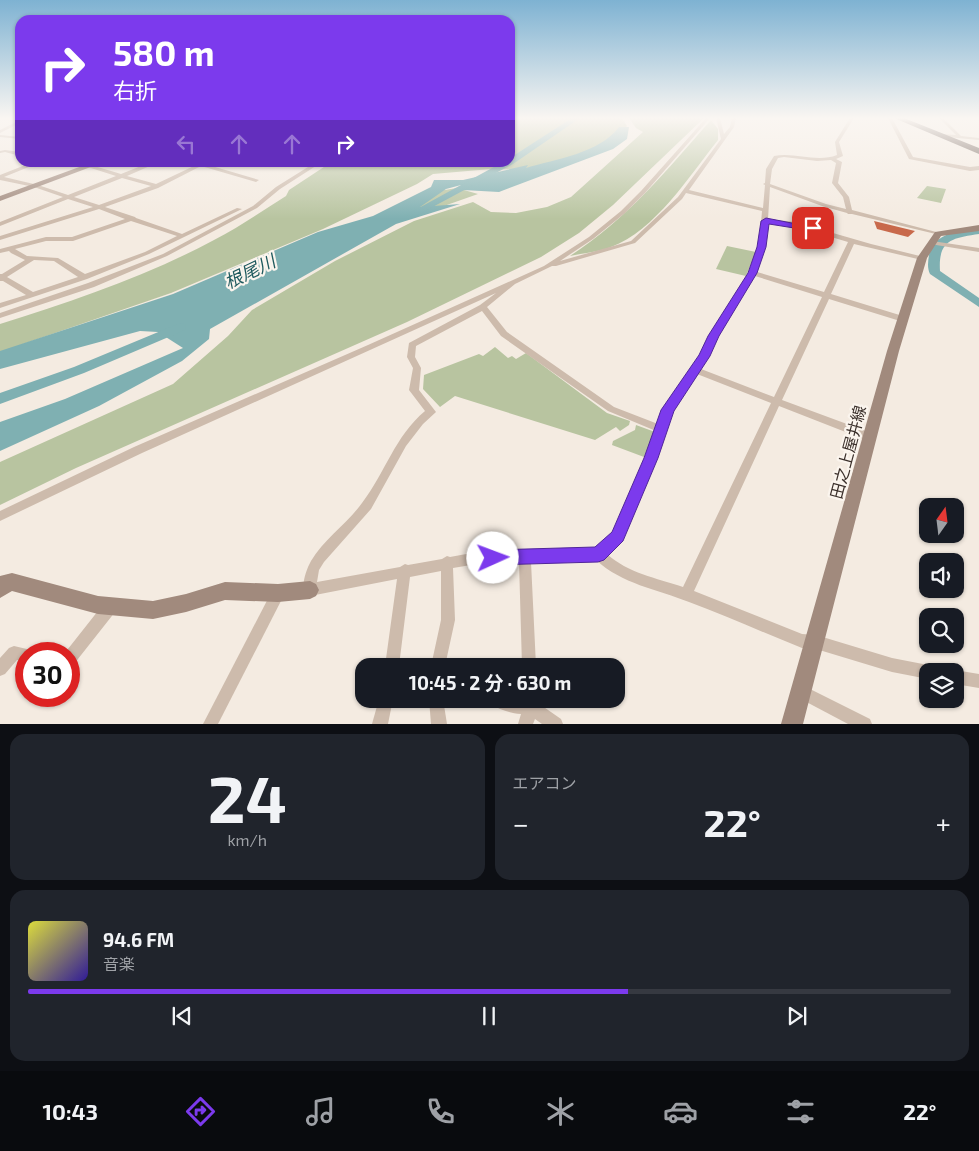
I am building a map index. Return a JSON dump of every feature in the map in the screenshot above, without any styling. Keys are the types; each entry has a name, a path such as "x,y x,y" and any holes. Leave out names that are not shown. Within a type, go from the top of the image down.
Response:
{"main road":[{"path":"0,199 89,167"},
{"path":"935,238 979,228"},
{"name":"田之上屋井線","path":"792,724 903,319 922,258 935,238"},
{"path":"2,585 12,582 98,605 153,610 186,603 225,591 278,593 310,590"}],"street":[{"path":"0,516 138,450 546,267 591,238 623,212 678,152"},
{"path":"546,267 612,250 633,242 668,211 714,152"},
{"path":"833,160 840,156 839,152"},
{"path":"907,152 914,160 970,169 979,168"},
{"path":"511,284 483,307 412,345 411,357 417,368 414,390 432,412 418,422 394,456 367,506 334,540 313,568 310,590 405,570 477,558 598,554 618,536 668,410 705,356 713,336 753,273 762,247 766,221 766,184 769,169 776,157 794,155 839,162 838,178 835,182 846,197 850,213"},
{"path":"0,173 15,167"},
{"path":"0,178 27,167"},
{"path":"95,167 156,186"},
{"path":"0,224 145,167"},
{"path":"0,238 99,208 156,186 196,167"},
{"path":"212,167 256,180"},
{"path":"0,311 148,259 243,209 312,167"},
{"path":"0,178 36,186 182,236"},
{"path":"766,184 850,213 979,250"},
{"path":"0,316 91,285 164,254 255,207 278,188"},
{"path":"685,191 765,210"},
{"path":"0,306 147,253 243,209"},
{"path":"0,251 46,239 73,239 133,218"},
{"path":"766,221 795,224 852,241 922,258"},
{"path":"686,594 852,241"},
{"path":"11,248 12,252 21,256 56,259 84,277"},
{"path":"32,296 1,278 33,258"},
{"path":"753,273 903,319"},
{"path":"483,307 504,334 611,408 662,429"},
{"path":"694,370 870,437"},
{"path":"598,554 609,565 629,577 686,594 802,642 816,642 892,665 919,670"},
{"path":"524,556 529,658"},
{"path":"440,658 448,620 447,562"},
{"path":"393,658 405,570"},
{"path":"210,724 278,593"},
{"path":"80,645 111,606"},
{"path":"0,669 15,654"},
{"path":"964,678 979,681"},
{"path":"802,692 866,724"},
{"path":"380,724 384,708"},
{"path":"437,708 439,724"},
{"path":"525,724 530,708"},
{"path":"537,708 556,724"}],"green space":[{"path":"515,152 584,152 534,170 491,169 433,174 417,184 323,229 171,293 0,352 0,324 109,287 189,253 250,219 286,196 289,190 324,167 515,167"},
{"path":"621,152 669,152 613,205 579,233 541,257 407,322 76,468 0,505 0,462 173,384 228,336 252,310 335,261 414,221 473,202 491,212 516,213 547,207 571,197"},
{"path":"683,152 709,152 670,201 642,228 627,239 611,247 570,256 609,227 662,176"},
{"path":"927,186 946,189 941,203 917,198"},
{"path":"457,188 478,194 424,213 392,215 420,194"},
{"path":"727,246 756,252 746,276 716,269"},
{"path":"495,347 508,358 512,356 516,359 526,353 607,413 630,421 629,425 620,431 616,427 595,440 455,396 440,407 423,389 424,375 479,354 483,356"},
{"path":"636,425 655,432 644,457 612,445 613,441 635,430"}],"water":[{"path":"582,152 606,152 499,192 463,190 461,185 446,189 420,207 460,204 396,224 210,329 209,339 182,361 99,406 0,451 0,422 65,399 183,348 158,332 140,331 0,369 0,351 173,294 318,232 373,216 431,187 434,180 463,180 528,165 526,168"}],"building":[{"path":"874,221 915,231 908,237 877,229"}],"waterway":[{"name":"根尾川","path":"515,159 526,152"},
{"name":"根尾川","path":"411,215 501,167"},
{"path":"979,231 952,236 945,240 939,244 934,260 934,272 979,303"},
{"name":"根尾川","path":"0,399 79,370 180,327"}],"route":[{"path":"493,558 598,554 618,536 628,508 651,458 668,410 705,356 713,336 753,273 762,247 766,221 813,228"}]}
